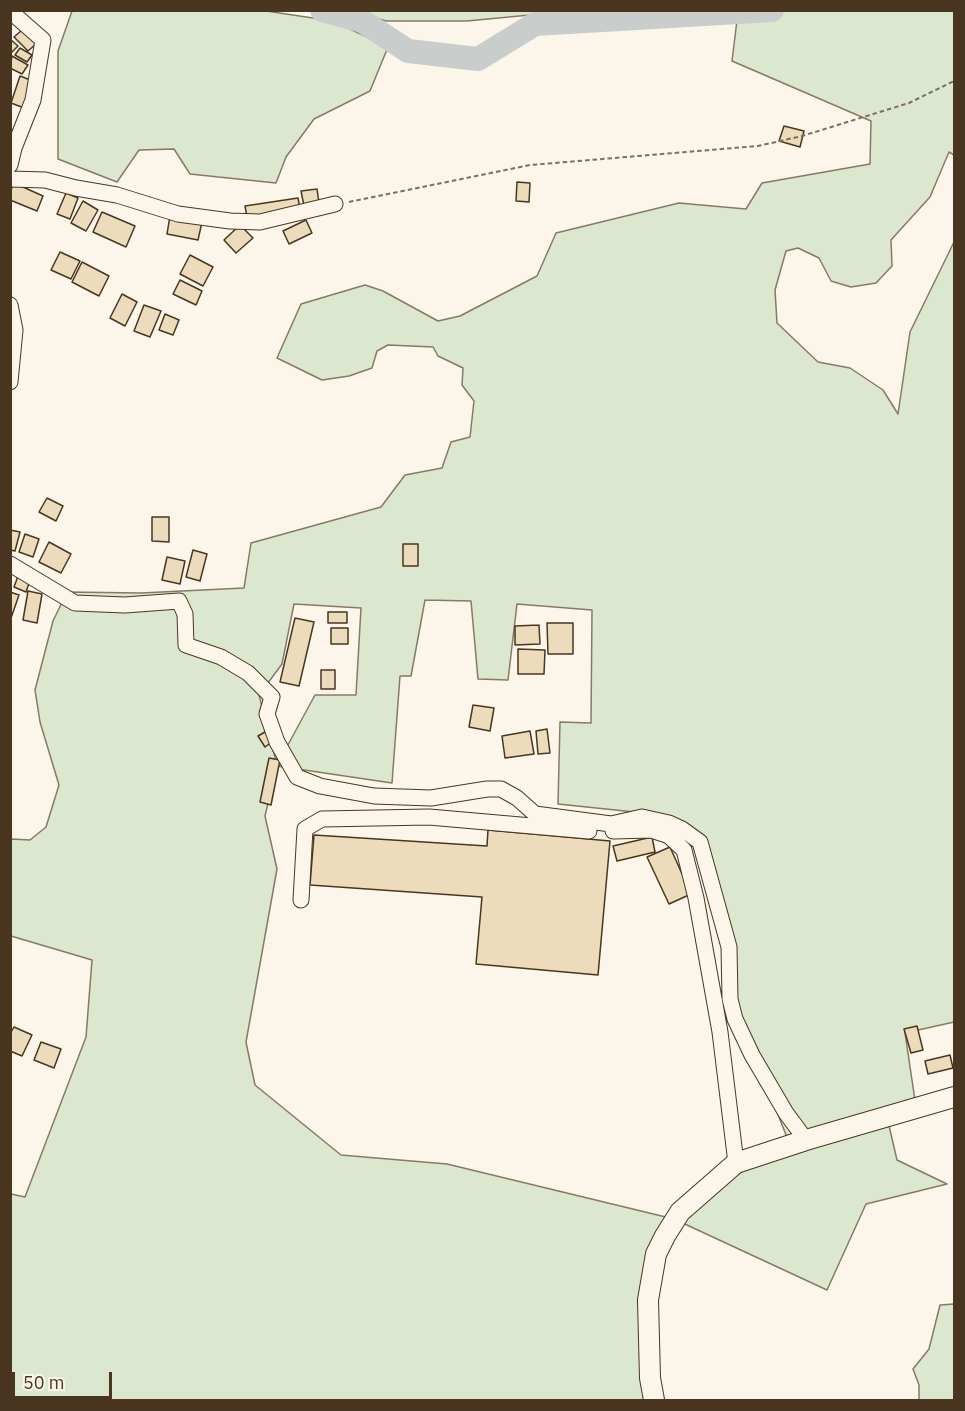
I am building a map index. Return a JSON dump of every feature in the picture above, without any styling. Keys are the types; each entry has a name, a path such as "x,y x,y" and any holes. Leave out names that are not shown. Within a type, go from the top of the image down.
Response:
{"main road":[{"path":"654,1401 650,1378 648,1300 656,1254 664,1236 680,1212 736,1163 954,1097"}],"street":[{"path":"10,11 43,40 33,100 14,148 10,165"},
{"path":"10,179 45,180 117,195 178,214 230,221 260,222 335,204"},
{"path":"10,305 15,330 10,381"},
{"path":"10,564 75,603 125,605 179,601 185,614 186,645 221,657 248,673 272,697 267,714 277,742 297,777 320,786 374,796 431,798 501,789 517,798 535,814 611,824 642,818 669,823 700,842 729,947 730,999 735,1019 752,1055 786,1113 806,1140"},
{"path":"301,900 305,829 322,819 429,818 592,831 651,830 669,836 684,850 696,898 720,1032 736,1163"}],"path":[{"path":"335,204 530,165 758,146 802,136 909,103 954,81"}],"green space":[{"path":"72,11 266,11 333,21 388,47 370,91 314,119 286,157 276,183 190,174 174,149 139,150 117,182 58,159 58,51"},
{"path":"351,11 572,11 467,21 386,21"},
{"path":"954,11 954,155 949,152 930,197 891,240 892,266 876,283 851,287 831,281 819,258 798,248 786,251 775,290 777,323 818,362 850,368 883,390 898,414 910,332 954,242 954,1022 905,1033 916,1107 887,1117 897,1160 947,1184 866,1204 827,1290 674,1219 654,1280 660,1400 11,1400 11,1194 25,1197 86,1037 92,960 11,936 11,839 30,840 46,827 59,785 40,722 35,690 53,621 67,592 141,593 244,588 251,543 381,507 405,475 442,468 451,442 470,437 474,401 462,385 463,368 438,356 433,347 388,345 377,351 372,368 349,376 322,380 277,358 301,304 365,285 383,291 438,321 460,316 537,276 556,233 679,203 746,209 762,183 870,164 871,121 732,61 738,12","holes":["425,600 471,601 478,679 508,680 517,604 592,610 591,723 560,722 558,804 663,815 691,833 705,863 737,1010 788,1140 674,1219 447,1164 341,1155 255,1085 246,1042 277,869 265,816 277,766 392,783 400,676 411,676","294,604 361,608 356,695 315,695 277,765 259,695 282,664"]},
{"path":"954,1304 954,1400 919,1400 919,1385 913,1369 929,1349 940,1305"}],"building":[{"path":"22,30 36,44 28,51 14,37"},
{"path":"10,39 18,46 10,54"},
{"path":"20,48 32,55 27,62 15,55"},
{"path":"12,56 28,65 22,74 10,68"},
{"path":"20,76 33,81 24,108 11,103"},
{"path":"784,126 804,131 800,147 779,141"},
{"path":"517,182 530,183 529,202 516,201"},
{"path":"14,183 43,196 37,211 10,200 10,192"},
{"path":"317,189 319,203 304,206 301,191"},
{"path":"66,193 78,198 70,219 57,214"},
{"path":"298,198 300,209 247,217 245,206"},
{"path":"83,201 98,210 86,231 71,223"},
{"path":"102,212 135,226 126,247 93,232"},
{"path":"170,216 202,222 198,240 167,234"},
{"path":"306,220 312,233 289,244 283,231"},
{"path":"240,225 253,238 236,253 224,240"},
{"path":"60,252 80,261 71,279 51,270"},
{"path":"190,255 213,267 203,286 180,274"},
{"path":"82,262 109,276 99,296 72,282"},
{"path":"180,280 202,291 196,305 173,294"},
{"path":"122,294 137,302 125,326 110,318"},
{"path":"144,305 161,311 150,337 134,331"},
{"path":"165,314 179,320 173,335 159,330"},
{"path":"47,498 63,506 56,521 39,512"},
{"path":"152,517 169,517 169,542 152,541"},
{"path":"10,530 20,532 15,551 10,550"},
{"path":"25,534 39,539 33,557 19,552"},
{"path":"49,542 71,554 61,573 39,562"},
{"path":"403,544 418,544 418,566 403,566"},
{"path":"193,550 207,554 200,581 186,577"},
{"path":"167,557 185,561 180,584 162,580"},
{"path":"18,576 30,580 26,592 14,587"},
{"path":"28,591 42,594 37,623 23,620"},
{"path":"10,592 19,595 10,621"},
{"path":"328,612 347,612 347,623 328,623"},
{"path":"295,618 314,622 299,686 280,682"},
{"path":"547,623 573,623 573,654 548,654"},
{"path":"539,625 540,644 515,645 515,626"},
{"path":"331,628 348,628 348,644 331,644"},
{"path":"518,649 545,650 544,674 518,674"},
{"path":"321,670 335,670 335,689 321,689"},
{"path":"473,705 494,708 490,731 469,727"},
{"path":"547,729 550,753 538,754 536,731"},
{"path":"530,731 534,754 505,758 502,736"},
{"path":"265,732 272,742 265,747 258,736"},
{"path":"269,758 280,760 271,805 260,802"},
{"path":"488,830 610,841 598,975 476,964 482,897 310,885 314,835 487,846"},
{"path":"652,837 655,852 617,861 613,846"},
{"path":"670,847 691,894 669,904 647,857"},
{"path":"917,1026 923,1050 911,1053 904,1029"},
{"path":"14,1027 32,1035 22,1056 10,1051 10,1034"},
{"path":"41,1042 61,1049 54,1068 34,1060"},
{"path":"950,1055 953,1068 928,1074 925,1061"}],"waterway":[{"path":"322,10 362,21 408,51 478,59 535,24 772,10"}]}
